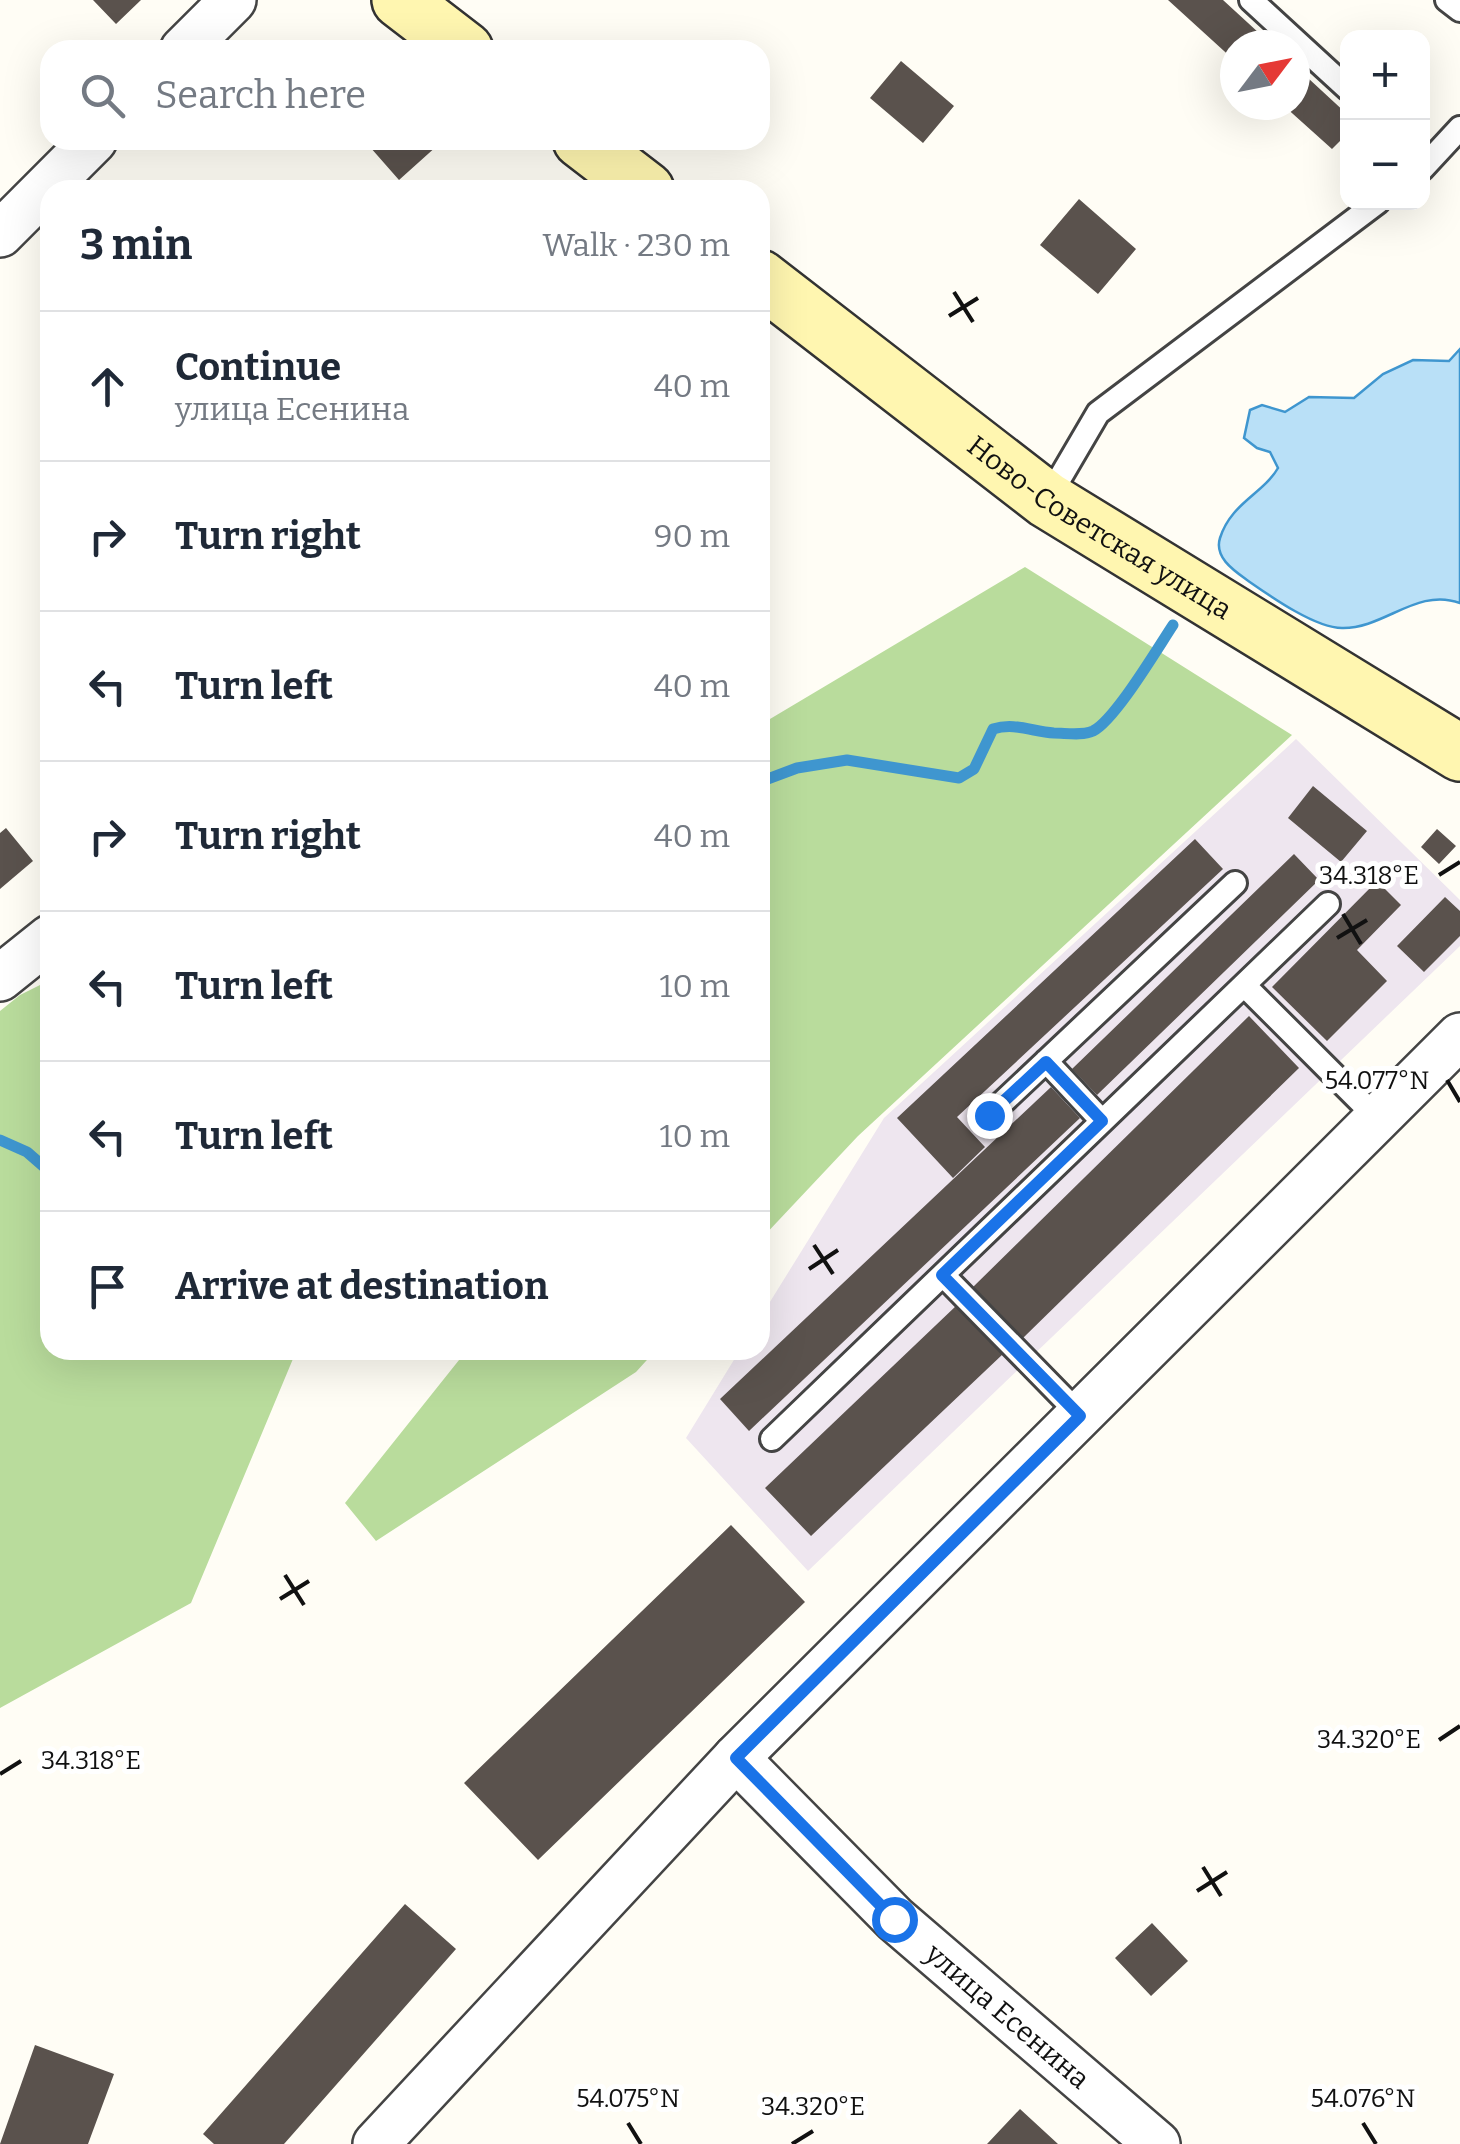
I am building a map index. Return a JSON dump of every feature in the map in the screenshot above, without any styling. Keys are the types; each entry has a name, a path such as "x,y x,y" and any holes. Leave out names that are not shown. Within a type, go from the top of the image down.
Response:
{"street":[{"path":"194,40 233,0"},
{"path":"400,0 451,40"},
{"path":"54,180 84,150"},
{"path":"594,150 633,180"},
{"path":"0,234 40,194"},
{"name":"Ново-Советская улица","path":"770,299 1047,500 1460,753"},
{"path":"0,978 40,946"},
{"path":"376,2144 736,1758 1460,1036"},
{"name":"улица Есенина","path":"736,1758 894,1919 1157,2144"}],"lane":[{"path":"1251,0 1340,82"},
{"path":"1447,0 1460,10"},
{"path":"1430,159 1460,128"},
{"path":"1047,500 1098,413 1367,210"},
{"path":"989,1115 1235,883"},
{"path":"772,1439 1328,904"},
{"path":"1244,985 1378,1120"},
{"path":"1046,1062 1102,1121"},
{"path":"942,1275 1080,1416"}],"shaded area":[{"path":"1296,739 1460,900 1460,946 808,1571 686,1438 734,1360 770,1360 770,1302 884,1118"}],"green space":[{"path":"1025,567 1292,735 858,1136 770,1229 770,719"},
{"path":"40,985 40,1360 292,1360 191,1603 0,1708 0,1011"},
{"path":"459,1360 647,1360 636,1372 376,1541 345,1503"}],"water":[{"path":"1460,349 1460,603 1429,600 1357,627 1331,627 1280,602 1226,562 1219,545 1225,526 1278,468 1270,452 1244,438 1250,410 1262,405 1285,412 1309,397 1354,398 1383,374 1413,360 1449,361"}],"building":[{"path":"93,0 141,0 116,24"},
{"path":"1168,0 1223,0 1256,30 1220,30 1220,47"},
{"path":"901,61 954,106 923,143 870,98"},
{"path":"1310,80 1340,108 1340,141 1332,149 1300,120 1310,120"},
{"path":"373,150 432,150 399,180"},
{"path":"1079,199 1136,249 1098,294 1040,245"},
{"path":"1313,786 1367,831 1341,862 1288,818"},
{"path":"6,828 33,861 0,889 0,833"},
{"path":"1437,829 1456,846 1439,864 1421,847"},
{"path":"1195,839 1223,869 957,1117 985,1147 953,1178 897,1118"},
{"path":"1294,854 1319,880 1097,1095 1072,1069"},
{"path":"1377,881 1401,905 1357,950 1387,981 1327,1041 1272,987"},
{"path":"1445,897 1460,911 1460,936 1424,972 1397,946"},
{"path":"1249,1016 1299,1068 1023,1338 973,1287"},
{"path":"1051,1087 1080,1118 749,1431 720,1399 761,1360 770,1360 770,1352"},
{"path":"957,1305 1003,1354 811,1536 765,1488"},
{"path":"731,1525 805,1602 538,1860 464,1783"},
{"path":"405,1904 456,1949 284,2144 214,2144 203,2134"},
{"path":"1152,1923 1188,1961 1151,1996 1115,1958"},
{"path":"35,2045 114,2074 88,2144 0,2144"},
{"path":"1020,2109 1058,2144 987,2144"}],"waterway":[{"path":"770,778 797,768 847,760 959,778 974,769 993,729 1016,727 1074,734 1093,731 1124,699 1173,625"},
{"path":"0,1140 27,1152 40,1163"}],"route":[{"path":"894,1919 736,1758 1080,1416 942,1275 1102,1121 1046,1062 989,1115"}]}
